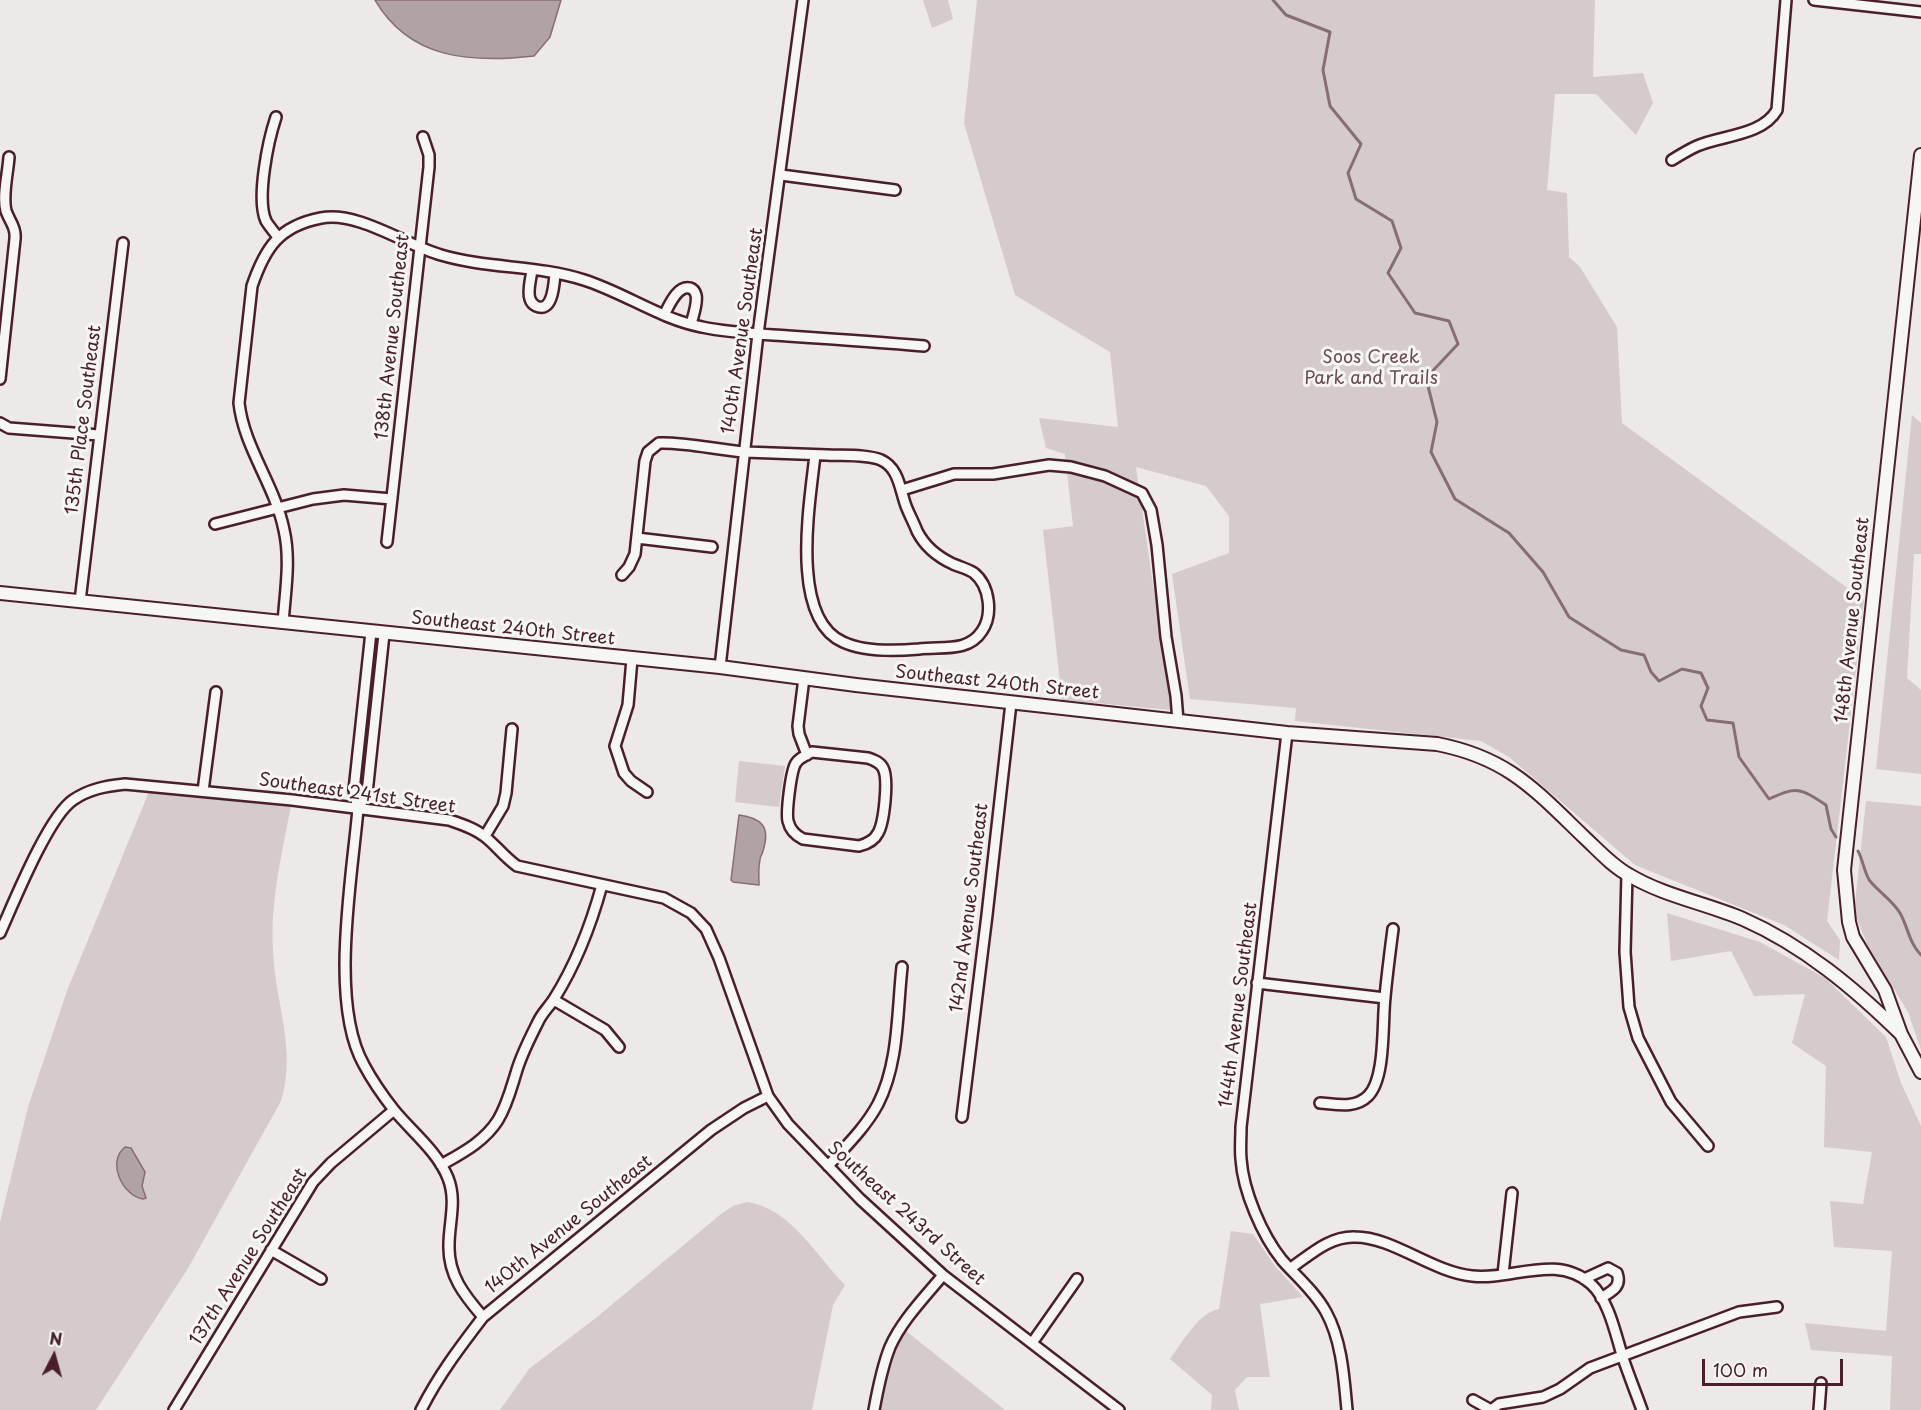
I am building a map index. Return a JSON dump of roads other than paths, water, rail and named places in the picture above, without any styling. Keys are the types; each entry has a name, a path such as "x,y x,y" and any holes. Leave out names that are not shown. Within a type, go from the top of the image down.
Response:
{"main road":[{"name":"148th Avenue Southeast","path":"1921,155 1917,238 1844,870 1849,922 1853,937 1885,990 1900,1034 1921,1072"},
{"name":"Southeast 240th Street","path":"0,593 720,667 1011,703 1287,733 1437,744 1460,748 1488,759 1526,782 1600,852 1627,874 1677,897 1744,920 1792,945 1847,984 1900,1034"}],"street":[{"name":"140th Avenue Southeast","path":"720,667 758,334 804,0"},
{"path":"1672,160 1697,146 1761,126 1772,118 1777,110 1786,0"},
{"path":"1814,0 1921,12"},
{"path":"276,117 268,141 262,207 266,221 278,237"},
{"name":"138th Avenue Southeast","path":"387,542 429,167 429,155 423,137"},
{"path":"0,379 15,232 5,203 9,157"},
{"path":"781,175 895,190"},
{"path":"284,623 287,552 284,530 278,508 247,439 241,422 239,403 252,286 266,253 278,237 322,218 343,217 362,222 442,256 583,279 664,315 702,327 758,334 924,346"},
{"name":"135th Place Southeast","path":"80,601 123,243"},
{"path":"532,270 530,300 534,306 539,308 545,307 549,301 555,274"},
{"path":"664,315 675,296 688,287 694,290 696,295 691,324"},
{"path":"0,423 9,428 99,435"},
{"path":"622,575 632,561 637,538 645,461 648,452 653,447 666,443 744,452 815,455 878,459 887,463 895,472 906,506 929,548 941,558 973,573 980,580 986,592 989,610 982,632 970,643 956,647 899,651 856,646 842,642 832,635 816,611 807,574 806,550 815,455"},
{"path":"902,490 954,474 993,474 1049,465 1071,467 1126,484 1142,492 1151,510 1178,721"},
{"path":"214,524 313,499 344,495 392,499"},
{"path":"637,538 712,547"},
{"path":"378,633 354,790 358,809 346,939 348,1015 363,1064 394,1110 441,1165 447,1177 453,1196 449,1245 453,1276 465,1297 483,1317"},
{"path":"632,659 628,705 615,746 624,773 647,792"},
{"path":"804,678 798,726 807,755"},
{"path":"203,791 216,692"},
{"name":"142nd Avenue Southeast","path":"962,1117 1011,703"},
{"path":"485,836 506,794 512,729"},
{"name":"144th Avenue Southeast","path":"1287,733 1241,1127 1240,1159 1244,1182 1271,1244 1312,1291 1327,1313 1342,1365 1347,1410"},
{"path":"818,752 868,758 883,766 887,781 881,826 873,839 859,846 803,839 796,836 787,816 793,769 796,762 807,755 818,752"},
{"name":"Southeast 241st Street","path":"0,933 56,818 70,801 105,786 125,784 203,791 449,820 485,836 517,866 664,898 691,913 706,929 719,958 768,1096"},
{"path":"1627,874 1625,952 1629,1007 1638,1038 1671,1102 1708,1146"},
{"path":"441,1165 471,1148 498,1119 539,1019 554,1000 589,928 602,885"},
{"path":"1320,1103 1353,1104 1367,1097 1373,1090 1380,1062 1384,998 1393,929"},
{"path":"828,1166 864,1127 878,1104 888,1080 902,967"},
{"path":"1257,983 1384,998"},
{"path":"554,1000 605,1030 618,1047"},
{"name":"140th Avenue Southeast","path":"421,1410 454,1354 483,1317 711,1130 744,1108 768,1096"},
{"name":"Southeast 243rd Street","path":"768,1096 788,1124 860,1199 943,1275 1119,1410"},
{"name":"137th Avenue Southeast","path":"174,1410 313,1182 331,1163 394,1110"},
{"path":"1503,1274 1512,1193"},
{"path":"1291,1268 1322,1246 1338,1238 1356,1237 1372,1239 1455,1273 1489,1277 1536,1269 1572,1272 1584,1279 1601,1298 1619,1338 1622,1355 1642,1410"},
{"path":"271,1250 321,1279"},
{"path":"1584,1279 1608,1268 1617,1273 1619,1281 1616,1289 1601,1298"},
{"path":"874,1410 884,1364 891,1345 901,1327 943,1275"},
{"path":"1032,1343 1077,1279"},
{"path":"1473,1400 1491,1410 1499,1404 1544,1397 1590,1368 1622,1355 1739,1311 1777,1307"},
{"path":"1820,1410 1821,1383"}],"waterway":[{"path":"1273,0 1286,15 1330,32 1323,70 1330,106 1361,144 1348,173 1356,199 1392,221 1401,248 1388,273 1415,313 1449,321 1458,344 1426,378 1437,422 1431,452 1455,499 1509,533 1543,572 1569,617 1621,650 1644,655 1651,672 1659,681 1682,669 1701,673 1708,688 1701,706 1707,720 1733,723 1739,757 1769,799 1792,791 1810,795 1826,805 1831,829 1836,837"},
{"path":"1858,851 1868,878 1897,908 1921,955"}],"park label":[{"name":"Soos Creek Park and Trails","path":"1371,368"}]}
